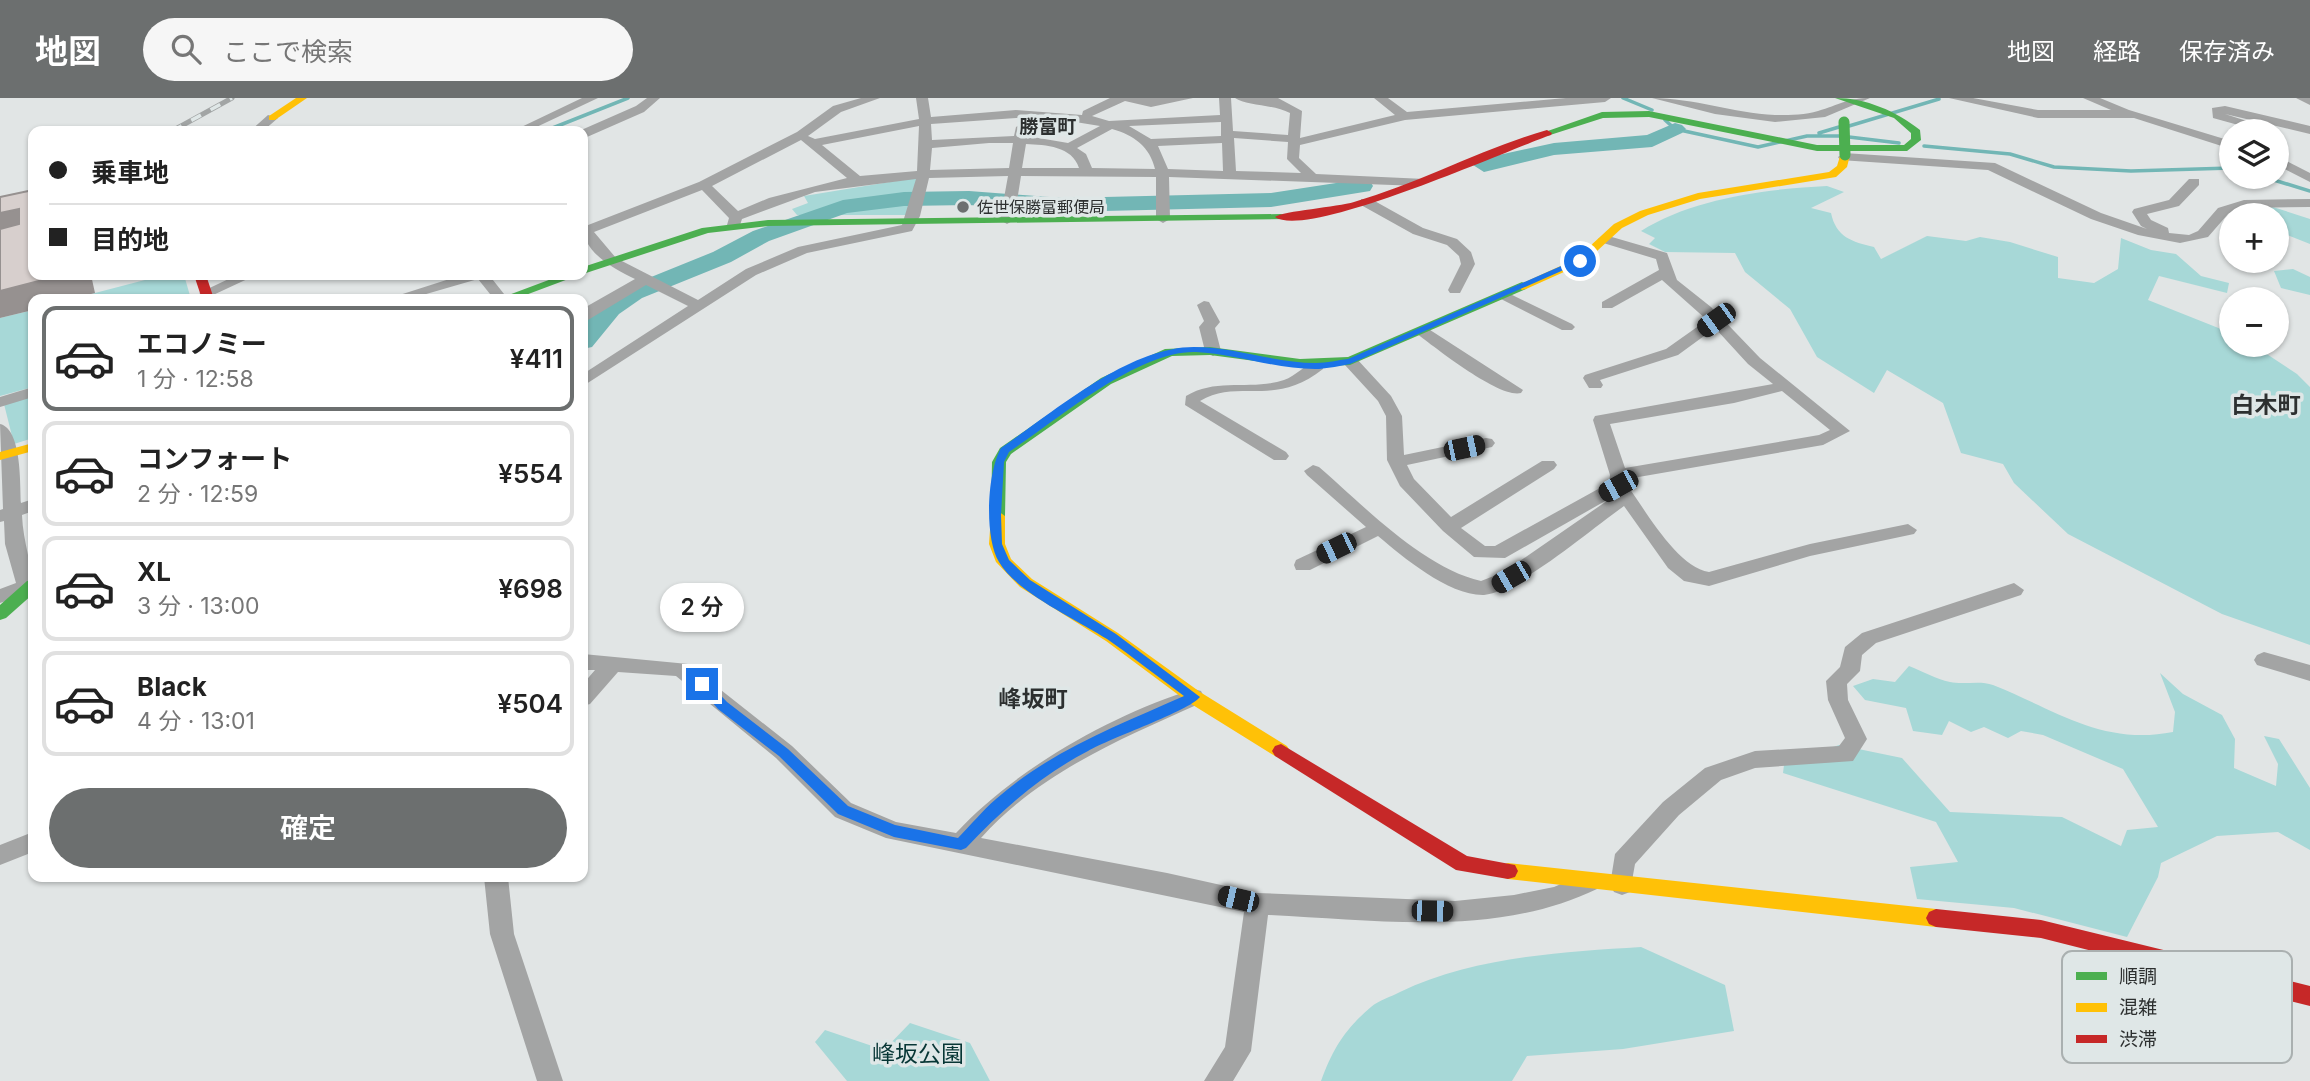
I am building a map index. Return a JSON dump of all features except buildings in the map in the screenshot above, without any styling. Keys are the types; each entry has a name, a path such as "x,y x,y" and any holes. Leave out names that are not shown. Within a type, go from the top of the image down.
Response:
{"street":[{"path":"262,126 302,98"},
{"path":"530,126 592,98"},
{"path":"588,132 640,109 654,98"},
{"path":"588,228 704,185 801,135 837,109 874,98"},
{"path":"588,378 751,272 791,255 830,243 906,228 912,221 924,173 926,118 922,98"},
{"path":"1087,114 1108,102 1125,98 1151,103 1187,98"},
{"path":"1225,98 1230,173"},
{"path":"1241,98 1278,102 1296,111 1293,159 1312,177"},
{"path":"1380,98 1405,116"},
{"path":"1147,143 1227,137 1295,141 1405,116 1605,98"},
{"path":"704,185 735,221 912,221 1009,207 1163,208 1294,217 1366,202 1518,142 1602,115 1649,114 1817,148 1907,148 1916,140 1916,132 1890,114 1851,99 1827,112 1789,118 1710,109 1658,98"},
{"path":"1955,98 2038,114 2123,115 2157,119 2219,141"},
{"path":"2090,98 2122,108 2123,115"},
{"path":"2302,98 2310,101"},
{"path":"1851,99 1844,122 1842,167 1832,175 1698,196 1644,213 1618,226 1580,261 1350,361 1317,366 1277,363 1213,351 1173,351 1149,358 1111,379 1005,450 999,462 995,515 997,544 1004,562 1026,583 1112,637 1194,697 1464,864 1490,870 1622,885 2041,929 2129,951"},
{"path":"814,143 926,118 1027,103 1087,114 1114,123 1154,149 1161,172 1163,208"},
{"path":"1009,207 1027,103"},
{"path":"2227,119 2217,115 2216,111 2225,110 2263,119"},
{"path":"1069,148 1114,123 1226,118"},
{"path":"2289,125 2310,130"},
{"path":"801,135 859,181"},
{"path":"2289,137 2310,144"},
{"path":"923,145 1021,139 1069,148 1085,160 1087,172"},
{"path":"1844,156 1990,166 2021,178 2096,216 2143,232 2180,239 2191,239 2203,234 2223,211 2244,204 2310,203"},
{"path":"2289,167 2310,178"},
{"path":"588,269 735,221 806,190 924,173 1230,173 1420,182"},
{"path":"2180,239 2146,223 2139,212 2174,203 2194,182"},
{"path":"1366,202 1418,231 1452,242 1466,255 1468,264 1455,289"},
{"path":"588,234 611,261 700,307"},
{"path":"1350,361 1385,399 1394,416 1397,462 1406,482 1449,527 1481,552 1497,553 1621,486 1823,440 1842,431 1754,361 1716,320 1671,282 1661,256 1605,239"},
{"path":"1606,305 1666,272"},
{"path":"588,312 646,279"},
{"path":"211,294 239,280"},
{"path":"412,294 462,280"},
{"path":"485,280 498,294"},
{"path":"518,294 558,280"},
{"path":"1504,295 1567,327"},
{"path":"1204,305 1212,322 1207,327 1213,351"},
{"path":"1595,385 1591,378 1672,352 1716,320"},
{"path":"1422,331 1466,362 1516,390"},
{"path":"588,361 605,368"},
{"path":"1280,456 1193,405 1192,399 1200,393 1213,390 1288,384 1317,366"},
{"path":"1783,386 1734,398 1601,420 1621,486 1675,563 1691,576 1709,579 1810,550 1908,530"},
{"path":"0,402 28,394"},
{"path":"0,429 5,455 7,548 28,583"},
{"path":"1397,462 1486,443"},
{"path":"5,455 28,448"},
{"path":"1449,527 1548,465"},
{"path":"1313,471 1379,527 1447,575 1479,588 1496,585 1511,577 1621,486"},
{"path":"6,514 28,507"},
{"path":"1315,564 1379,527"},
{"path":"0,596 28,587"},
{"path":"0,614 28,588"},
{"path":"1622,885 1623,862 1682,801 1726,768 1746,761 1845,755 1856,739 1838,700 1836,681 1850,671 1852,652 1869,638 2014,590"},
{"path":"2264,660 2310,673"},
{"path":"588,663 642,664 681,669 784,752 843,810 894,831 1140,877 1257,904 1455,912 1514,906 1557,897 1590,881"},
{"path":"588,692 612,665"},
{"path":"961,844 1000,803 1038,774 1085,746 1194,697"},
{"path":"0,855 28,844"},
{"path":"497,882 502,934 535,1042 550,1081"},
{"path":"1217,1081 1238,1051 1257,904"},
{"path":"2292,992 2310,996"}],"green space":[{"path":"919,179 907,215 797,215 792,209 808,203 804,196"},
{"path":"1827,186 1844,192 1811,208 1831,213 1841,233 1859,243 1874,247 1881,259 1927,236 1966,241 1980,237 2010,242 2058,257 2058,278 2094,283 2118,269 2121,238 2151,250 2176,254 2201,276 2229,283 2228,287 2219,287 2219,291 2159,276 2148,300 2219,328 2219,357 2271,357 2297,374 2310,387 2310,645 2222,614 2068,534 2014,483 2003,464 1961,453 1943,403 1887,370 1874,393 1817,357 1790,309 1745,272 1735,253 1665,252 1649,244 1655,238 1641,231 1684,210 1707,203 1780,190"},
{"path":"2289,212 2310,219 2310,244 2289,236"},
{"path":"2289,269 2310,277 2310,295 2289,290 2289,287 2281,287 2275,273 2289,273"},
{"path":"145,280 185,280 190,294 91,294"},
{"path":"28,311 28,388 0,396 0,318"},
{"path":"28,397 28,440 14,444 4,404"},
{"path":"1909,666 1950,682 1993,685 2101,730 2147,735 2173,732 2175,712 2160,673 2183,694 2222,715 2235,739 2234,768 2276,786 2278,764 2264,736 2279,739 2310,788 2310,850 2278,832 2217,836 2161,863 2158,877 2127,937 2014,908 1917,899 1910,867 1958,862 1936,822 1783,773 1784,765 1839,745 1902,758 1950,812 2062,817 2121,846 2127,830 2158,827 2123,769 2043,735 2021,731 2008,738 1984,727 1971,732 1949,721 1942,735 1913,731 1906,708 1865,700 1853,686 1873,679 1895,682"},
{"path":"1641,947 1725,985 1734,1031 1623,1049 1527,1056 1512,1081 1321,1081 1340,1041 1362,1015 1378,1002 1428,980 1518,958"},
{"name":"峰坂公園","path":"910,1023 970,1043 990,1081 847,1081 815,1042 825,1030 884,1050"}],"waterway":[{"path":"558,126 628,98"},
{"path":"1623,98 1652,110"},
{"path":"1849,126 1939,99"},
{"path":"1665,120 1675,129 1758,147 1807,136 1840,136"},
{"path":"1819,133 1839,127"},
{"path":"1484,165 1554,149 1652,141 1675,129"},
{"path":"1849,137 1899,143"},
{"path":"1924,146 2010,154 2054,167 2131,171 2219,168"},
{"path":"2289,185 2310,191"},
{"path":"588,335 610,309 633,293 722,257 761,236 843,207 904,199 969,198 1063,205 1271,200 1362,186"}],"railway":[{"path":"181,126 232,98"}],"traffic: fast":[{"path":"1547,133 1602,115 1649,114 1817,148 1907,148 1916,140 1916,132 1897,116 1840,98"},
{"path":"1844,122 1845,155"},
{"path":"588,269 706,230 768,223 1281,217"},
{"path":"518,294 559,280"},
{"path":"998,516 999,462 1005,451 1106,381 1170,352 1210,351 1300,363 1350,361 1522,286"},
{"path":"0,614 28,589"}],"traffic: slow":[{"path":"272,118 302,98"},
{"path":"1522,286 1580,261 1618,226 1644,213 1698,196 1832,175 1842,167 1845,155"},
{"path":"0,456 28,448"},
{"path":"998,516 997,544 1004,562 1026,583 1112,637 1194,697 1281,751"},
{"path":"1508,871 1936,918"}],"traffic: jam":[{"path":"1281,217 1316,214 1383,197 1547,133"},
{"path":"202,280 206,294"},
{"path":"1281,751 1463,864 1508,871"},
{"path":"1936,918 2041,929 2129,951"},
{"path":"2292,992 2310,996"}],"place":[{"name":"佐世保勝富郵便局","path":"963,207"}],"district":[{"name":"勝富町","path":"1048,126"},
{"name":"白木町","path":"2266,405"},
{"name":"峰坂町","path":"1033,699"}],"route":[{"path":"702,684 722,705 784,752 807,778 843,810 894,831 961,844 1000,803 1038,774 1085,746 1194,697 1112,637 1026,583 1004,562 997,544 995,515 999,462 1005,450 1111,379 1149,358 1173,351 1196,350 1225,352 1277,363 1317,366 1350,361 1580,261"}]}
